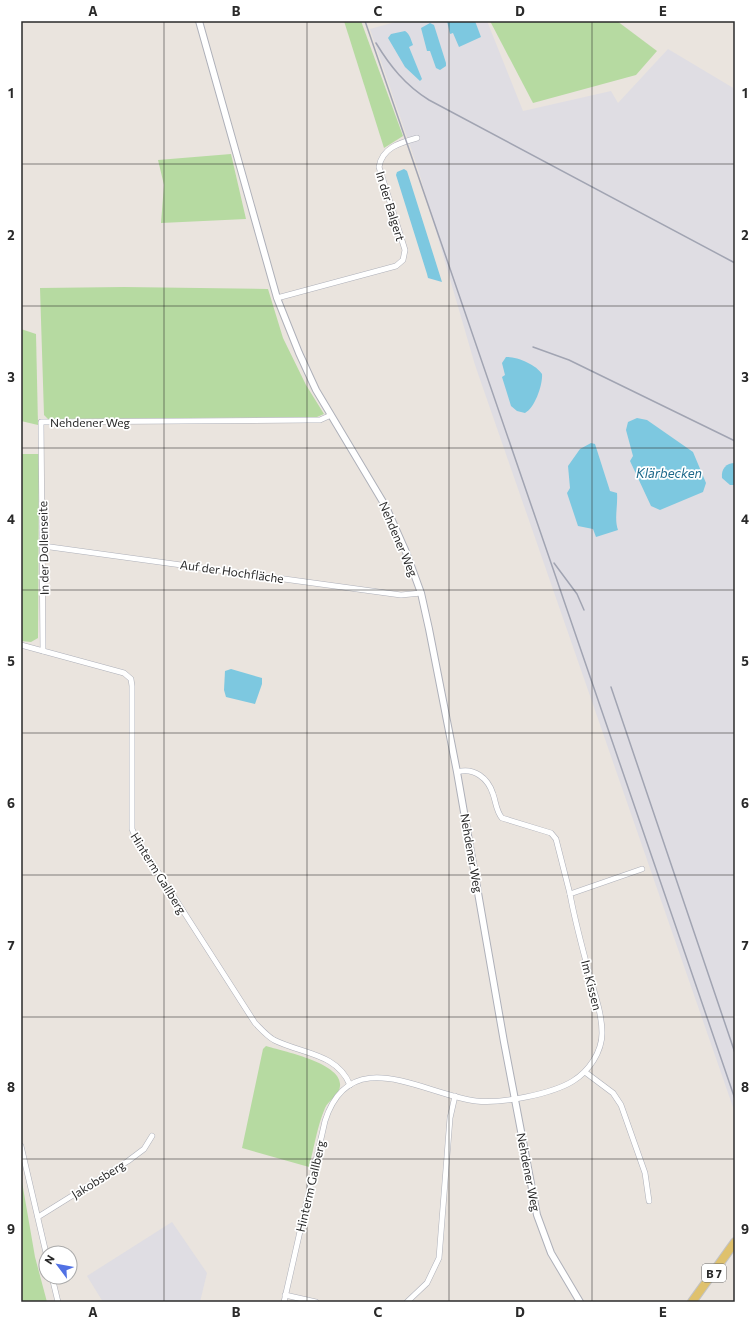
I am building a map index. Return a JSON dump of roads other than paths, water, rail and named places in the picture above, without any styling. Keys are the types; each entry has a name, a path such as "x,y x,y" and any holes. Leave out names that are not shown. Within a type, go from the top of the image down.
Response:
{"main road":[{"name":"B 7","path":"692,1302 735,1242"}],"street":[{"name":"Nehdener Weg","path":"199,21 277,298 308,374 386,507 406,552 421,592 430,629 457,772 537,1215 551,1253 580,1302"},
{"name":"In der Balgert","path":"277,298 396,266 403,260 405,250 379,167 380,158 387,150 406,141 417,138"},
{"name":"Nehdener Weg","path":"41,422 320,420 331,415"},
{"name":"In der Dollenseite","path":"41,422 43,651"},
{"name":"Auf der Hochfläche","path":"43,546 401,595 421,592"},
{"path":"21,645 43,651"},
{"name":"Hinterm Gallberg","path":"43,651 124,673 131,679 132,829 135,836 255,1023 273,1039 327,1059 346,1075 350,1085"},
{"name":"Im Kissen","path":"457,772 472,770 478,773 493,792 496,808 502,818 551,833 556,839 599,1012 602,1033 600,1047 585,1072 573,1081 557,1088 516,1098"},
{"path":"570,894 642,869"},
{"path":"585,1072 613,1093 621,1105 645,1173 649,1201"},
{"name":"Hinterm Gallberg","path":"284,1302 325,1122 332,1103 350,1085 366,1078 387,1077 455,1096 482,1101 516,1098"},
{"path":"407,1302 427,1284 438,1258 450,1118 455,1096"},
{"name":"Jakobsberg","path":"38,1217 128,1161 144,1149 152,1136"},
{"path":"21,1146 44,1245"},
{"path":"54,1285 58,1302"},
{"path":"286,1295 316,1302"}],"water":[{"path":"447,21 475,21 481,37 459,47 453,33 450,34"},
{"path":"430,23 434,25 446,63 446,66 440,70 436,68 430,51 427,51 421,28"},
{"path":"405,31 409,35 413,45 409,47 422,79 420,81 405,67 388,38 391,34"},
{"path":"404,169 407,171 442,282 428,278 396,175 397,172"},
{"path":"506,357 515,358 526,362 536,367 542,374 538,395 532,406 525,413 517,411 511,406 502,377 505,375 502,363"},
{"name":"Klärbecken","path":"637,418 647,420 693,452 706,483 703,492 660,510 651,506 630,461 633,456 626,430 628,422"},
{"path":"591,443 595,444 610,491 617,493 616,521 618,530 596,537 593,529 578,526 567,493 570,488 568,466 580,449"},
{"path":"735,463 735,485 730,485 722,478 722,472 727,465"},
{"path":"231,669 262,678 262,684 255,704 226,697 224,690 225,671"}],"railway":[{"path":"365,21 735,1099"},
{"path":"376,43 387,60 405,81 429,100 735,263"},
{"path":"533,347 569,360 735,441"},
{"path":"554,563 577,594 584,610"},
{"path":"611,687 735,1053"}]}
